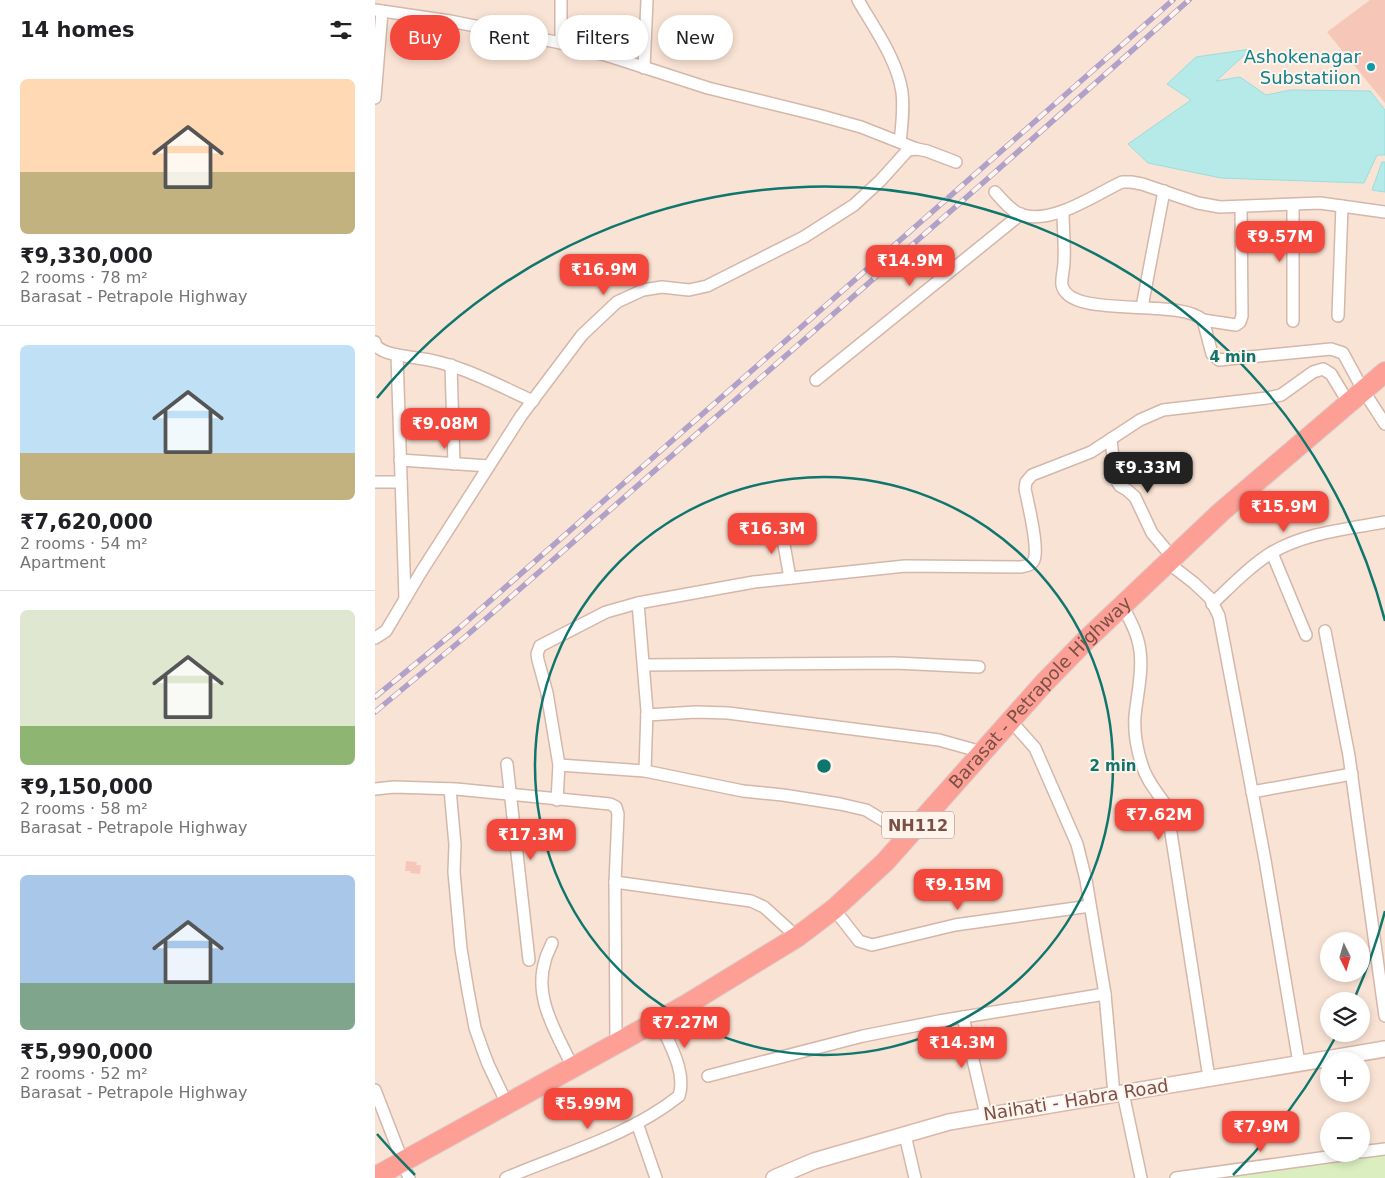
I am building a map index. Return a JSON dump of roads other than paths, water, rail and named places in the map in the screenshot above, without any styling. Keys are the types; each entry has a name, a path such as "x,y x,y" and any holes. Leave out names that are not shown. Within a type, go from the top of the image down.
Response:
{"highway":[{"name":"Barasat - Petrapole Highway","path":"375,1177 405,1170 507,1104 659,1020 797,937 833,910 885,862 1044,683 1122,605 1355,396 1385,372"}],"main road":[{"name":"Naihati - Habra Road","path":"774,1178 794,1174 814,1161 949,1122 1385,1049"}],"street":[{"path":"561,0 561,15"},
{"path":"644,68 647,0"},
{"path":"858,0 898,75 903,106 900,142"},
{"path":"375,98 379,11 450,21 558,42"},
{"path":"621,60 708,88 861,127 956,162"},
{"path":"375,638 386,631 489,466 533,400 583,335 617,302 643,290 662,287 689,290 716,282 804,237 854,205 880,181 901,156 908,150 917,149"},
{"path":"995,192 1005,203 1021,214 1036,216 1057,214 1122,182 1142,184 1198,203 1220,207 1320,203 1385,212"},
{"path":"1142,307 1164,191"},
{"path":"1293,205 1293,321"},
{"path":"1338,316 1343,206"},
{"path":"1063,211 1064,262 1062,285 1069,296 1093,305 1142,307 1194,314 1203,320 1236,325 1240,322 1242,316 1241,207"},
{"path":"817,380 1021,214"},
{"path":"1203,320 1212,354 1219,360 1331,349 1343,353 1355,396"},
{"path":"375,342 376,346 380,349 397,355 433,360 451,365 533,400"},
{"path":"397,355 405,599"},
{"path":"451,365 454,464"},
{"path":"557,800 559,765 547,693 537,654 540,646 606,612 638,603 754,582 790,578 905,566 1021,567 1030,565 1034,561 1035,550 1025,489 1026,482 1032,475 1091,452 1139,420 1163,410 1281,395 1313,372 1323,369 1331,374 1385,424"},
{"path":"1111,439 1117,483 1135,497 1152,533 1170,560 1210,598 1219,616 1265,860 1299,1063"},
{"path":"400,460 489,466"},
{"path":"375,482 401,482"},
{"path":"1213,604 1247,571 1272,553 1305,538 1385,522"},
{"path":"781,528 790,578"},
{"path":"1272,553 1306,635"},
{"path":"638,603 647,715 645,771"},
{"path":"1122,605 1134,627 1140,651 1140,673 1135,718 1137,746 1142,766 1149,782 1167,808 1209,1078"},
{"path":"1325,631 1352,774 1381,951 1385,1016"},
{"path":"644,665 895,662 979,667"},
{"path":"647,715 696,712 728,713 939,740 982,752"},
{"path":"1011,720 1035,748 1077,844 1086,880 1119,1093 1141,1178"},
{"path":"507,764 529,960"},
{"path":"559,765 645,771 743,791 841,804 866,810 909,836"},
{"path":"1252,792 1352,774"},
{"path":"375,789 394,787 450,789 610,804 616,807 616,1044"},
{"path":"450,789 455,845 454,872 461,950 468,991 481,1048 507,1104"},
{"path":"615,882 751,901 764,907 797,937"},
{"path":"833,910 859,941 872,945 955,925 1090,906"},
{"path":"552,943 544,962 542,980 543,1002 573,1068"},
{"path":"708,1076 863,1036 963,1017 1105,994"},
{"path":"963,1017 986,1115"},
{"path":"506,1178 637,1123 679,1096 680,1078 677,1063 659,1020"},
{"path":"375,1090 405,1170"},
{"path":"637,1123 656,1178"},
{"path":"905,1134 915,1178"},
{"path":"1370,1151 1385,1149"},
{"path":"1176,1178 1320,1158"}],"water":[{"path":"1251,49 1216,81 1240,77 1266,95 1291,90 1370,91 1385,110 1385,155 1377,155 1364,183 1221,178 1148,163 1128,144 1191,100 1167,84 1196,57"},
{"path":"1382,162 1385,162 1385,192 1372,190"}],"railway":[{"path":"375,697 458,629 1173,0"},
{"path":"375,712 465,637 1189,0"}],"place":[{"name":"Ashokenagar Substatiion","path":"1371,67"}]}
